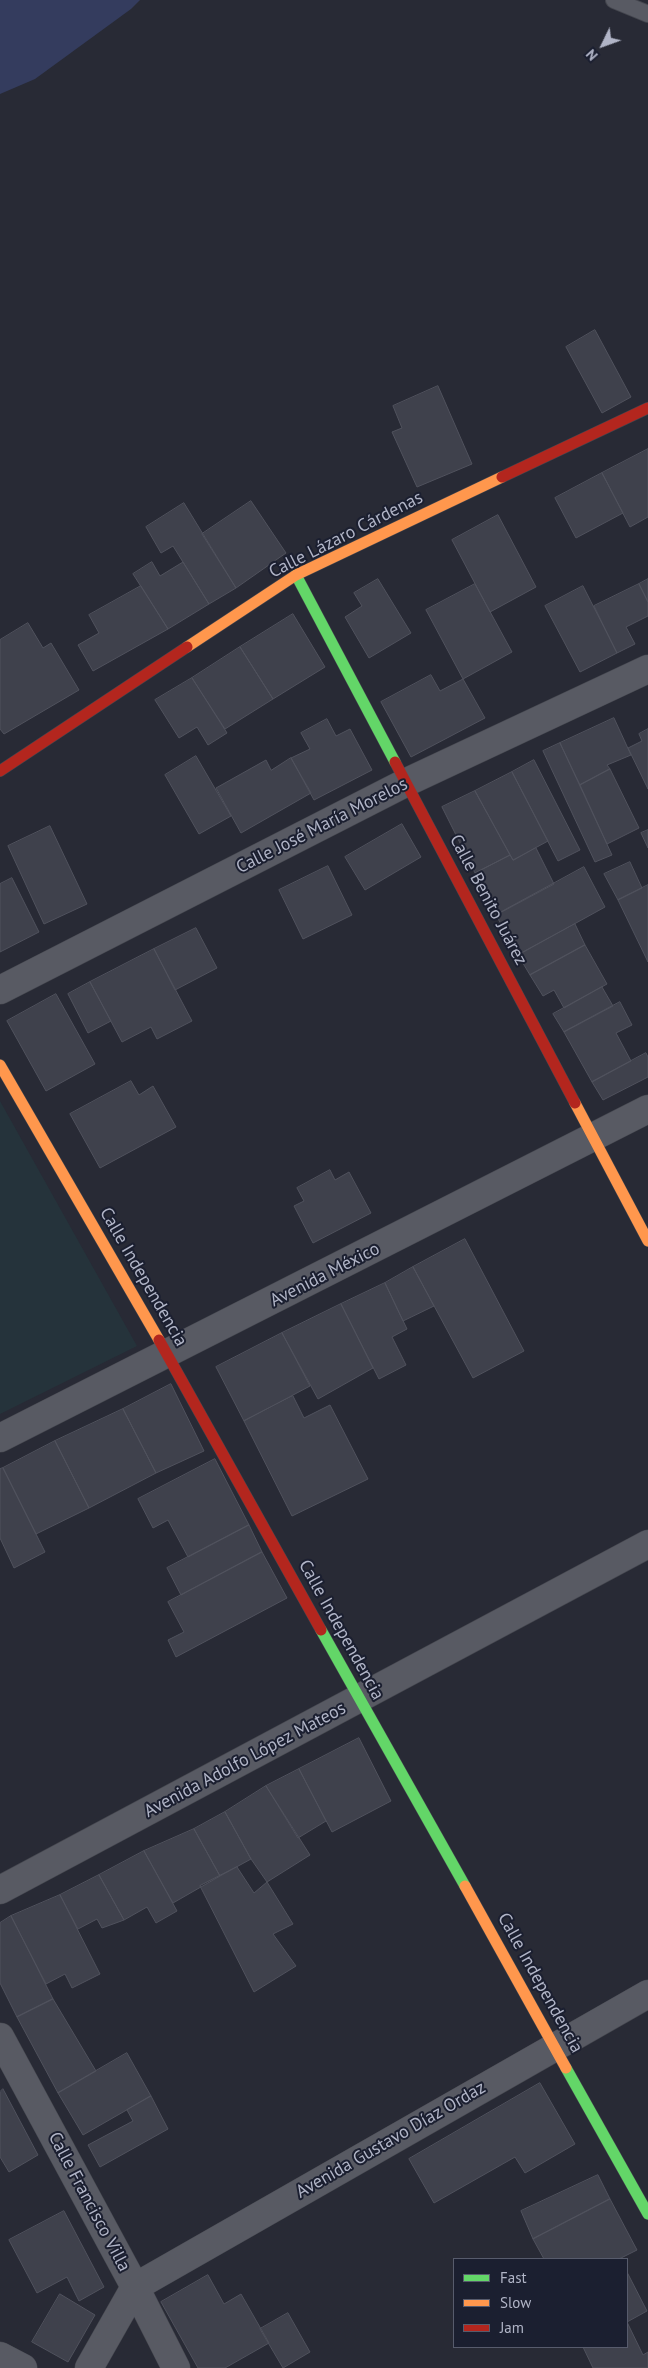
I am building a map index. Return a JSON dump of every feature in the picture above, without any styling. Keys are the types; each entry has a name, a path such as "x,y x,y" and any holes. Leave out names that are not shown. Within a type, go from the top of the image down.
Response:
{"street":[{"name":"Calle Lázaro Cárdenas","path":"0,771 296,576 648,408"},
{"name":"Calle Benito Juárez","path":"296,576 407,782 648,1241"},
{"name":"Calle José María Morelos","path":"0,990 407,782 648,669"},
{"name":"Calle Independencia","path":"0,1065 168,1355 648,2214"},
{"name":"Avenida México","path":"0,1438 168,1355 648,1109"},
{"name":"Avenida Adolfo López Mateos","path":"0,1890 648,1544"},
{"name":"Avenida Gustavo Díaz Ordaz","path":"135,2287 648,1994"},
{"name":"Calle Francisco Villa","path":"0,2037 135,2287 176,2368"},
{"path":"89,2368 135,2287"},
{"path":"0,2356 23,2368"}],"lane":[{"path":"614,0 648,14"}],"shaded area":[{"path":"0,1101 137,1346 0,1414"}],"water":[{"path":"0,0 140,0 131,9 35,79 0,94"}],"building":[{"path":"595,330 631,397 602,413 566,347"},
{"path":"438,386 472,464 417,487 392,432 402,428 393,406"},
{"path":"648,449 648,517 630,527 602,473"},
{"path":"602,473 623,513 576,538 555,498"},
{"path":"251,501 286,553 236,588 202,534"},
{"path":"184,503 236,588 209,604 173,546 161,553 146,527"},
{"path":"498,515 536,587 490,612 452,540"},
{"path":"152,562 160,576 183,562 209,604 168,629 133,574"},
{"path":"378,579 411,633 369,658 345,617 362,606 354,593"},
{"path":"648,579 648,602 639,584"},
{"path":"475,584 512,652 463,679 426,610"},
{"path":"639,584 648,602 648,616 626,627 635,644 617,653 594,606"},
{"path":"141,586 168,629 93,671 78,645 99,633 89,615"},
{"path":"583,586 617,653 580,672 545,606"},
{"path":"293,614 325,667 273,699 240,647"},
{"path":"28,623 43,648 51,643 79,690 4,734 0,729 0,640"},
{"path":"240,647 273,699 225,729 192,678"},
{"path":"431,675 440,691 463,679 485,718 411,757 381,702"},
{"path":"192,678 227,733 208,745 197,727 179,738 155,700"},
{"path":"614,718 631,755 607,765 610,769 580,785 560,743"},
{"path":"327,719 336,736 350,729 372,770 314,800 291,758 310,749 301,733"},
{"path":"648,729 648,789 628,748 642,741 639,734"},
{"path":"560,743 612,855 595,862 543,751"},
{"path":"196,756 231,816 199,834 165,775"},
{"path":"291,758 311,793 241,833 216,788 266,760 271,770"},
{"path":"534,760 580,850 558,861 512,772"},
{"path":"610,769 639,828 607,844 580,785"},
{"path":"512,772 548,841 513,860 475,791"},
{"path":"475,791 510,855 475,873 442,807"},
{"path":"402,824 421,857 365,890 345,857"},
{"path":"50,826 87,904 44,924 8,846"},
{"path":"648,830 648,848 641,833"},
{"path":"536,848 554,884 496,915 475,873 510,855 513,860"},
{"path":"630,862 642,888 618,900 604,874"},
{"path":"328,866 352,915 303,939 279,890"},
{"path":"584,867 605,907 518,955 496,915"},
{"path":"12,878 39,932 0,952 0,884"},
{"path":"648,885 648,962 618,900"},
{"path":"575,924 585,945 530,975 518,955"},
{"path":"196,928 217,968 175,990 154,949"},
{"path":"585,945 607,984 564,1008 554,990 543,996 530,975"},
{"path":"154,949 192,1021 157,1039 151,1027 122,1042 90,982"},
{"path":"90,982 111,1021 88,1033 68,994"},
{"path":"602,987 613,1006 564,1032 553,1014"},
{"path":"56,994 95,1064 46,1091 7,1021"},
{"path":"620,1002 632,1025 616,1033 631,1061 592,1082 564,1032"},
{"path":"646,1053 648,1057 648,1077 603,1100 592,1082"},
{"path":"131,1081 139,1095 153,1086 176,1127 100,1168 70,1114"},
{"path":"330,1170 335,1180 349,1172 371,1213 313,1243 294,1206 304,1201 297,1188"},
{"path":"465,1239 524,1351 473,1378 413,1267"},
{"path":"413,1267 434,1306 403,1321 385,1283"},
{"path":"385,1283 407,1329 392,1337 406,1365 379,1379 341,1304"},
{"path":"341,1304 373,1368 318,1399 282,1333"},
{"path":"282,1333 310,1386 244,1421 216,1367"},
{"path":"171,1384 204,1451 156,1473 123,1409"},
{"path":"293,1396 304,1418 330,1405 368,1479 292,1516 244,1421"},
{"path":"123,1409 156,1473 89,1508 55,1441"},
{"path":"55,1441 89,1508 36,1534 3,1468"},
{"path":"215,1459 249,1525 188,1557 168,1520 153,1528 138,1499"},
{"path":"3,1468 45,1552 14,1568 0,1538 0,1469"},
{"path":"249,1525 262,1552 181,1595 167,1568"},
{"path":"262,1552 287,1598 176,1657 168,1640 184,1632 168,1602"},
{"path":"359,1738 391,1801 332,1832 299,1769"},
{"path":"299,1769 326,1821 298,1838 266,1786"},
{"path":"266,1786 310,1855 267,1882 251,1859 225,1812"},
{"path":"225,1812 251,1859 220,1876 194,1829"},
{"path":"194,1829 220,1876 173,1903 144,1851"},
{"path":"144,1851 177,1911 156,1923 147,1907 124,1920 99,1875"},
{"path":"237,1867 254,1893 267,1882 293,1924 273,1934 296,1966 254,1992 200,1886"},
{"path":"99,1875 124,1920 102,1928 97,1919 78,1929 60,1895"},
{"path":"60,1895 100,1974 72,1988 65,1974 46,1984 11,1916"},
{"path":"11,1916 53,1999 17,2017 0,1983 0,1923"},
{"path":"53,1999 96,2071 58,2093 17,2017"},
{"path":"127,2053 151,2096 83,2135 58,2093"},
{"path":"540,2083 575,2144 525,2173 515,2157 434,2203 409,2159"},
{"path":"3,2089 38,2155 9,2172 0,2157 0,2092"},
{"path":"151,2096 168,2129 100,2167 88,2145 133,2121 127,2110"},
{"path":"598,2175 610,2199 533,2239 521,2211"},
{"path":"610,2199 637,2250 621,2258 543,2258 533,2239"},
{"path":"64,2211 104,2287 79,2301 67,2277 37,2293 9,2240"},
{"path":"628,2274 647,2311 628,2321"},
{"path":"208,2275 224,2304 241,2294 269,2343 225,2368 198,2368 161,2302"},
{"path":"60,2294 95,2315 68,2362 32,2342"},
{"path":"288,2313 310,2352 283,2368 260,2329"},
{"path":"628,2324 643,2355 648,2352 648,2368 593,2368 583,2348 628,2348"}],"traffic: fast":[{"path":"296,575 395,762"},
{"path":"321,1630 465,1886"},
{"path":"566,2068 648,2214"}],"traffic: slow":[{"path":"187,647 296,575 502,477"},
{"path":"0,1065 159,1340"},
{"path":"575,1103 648,1241"},
{"path":"465,1886 566,2068"}],"traffic: jam":[{"path":"502,477 648,408"},
{"path":"0,771 187,647"},
{"path":"395,762 575,1103"},
{"path":"159,1340 321,1630"}]}
